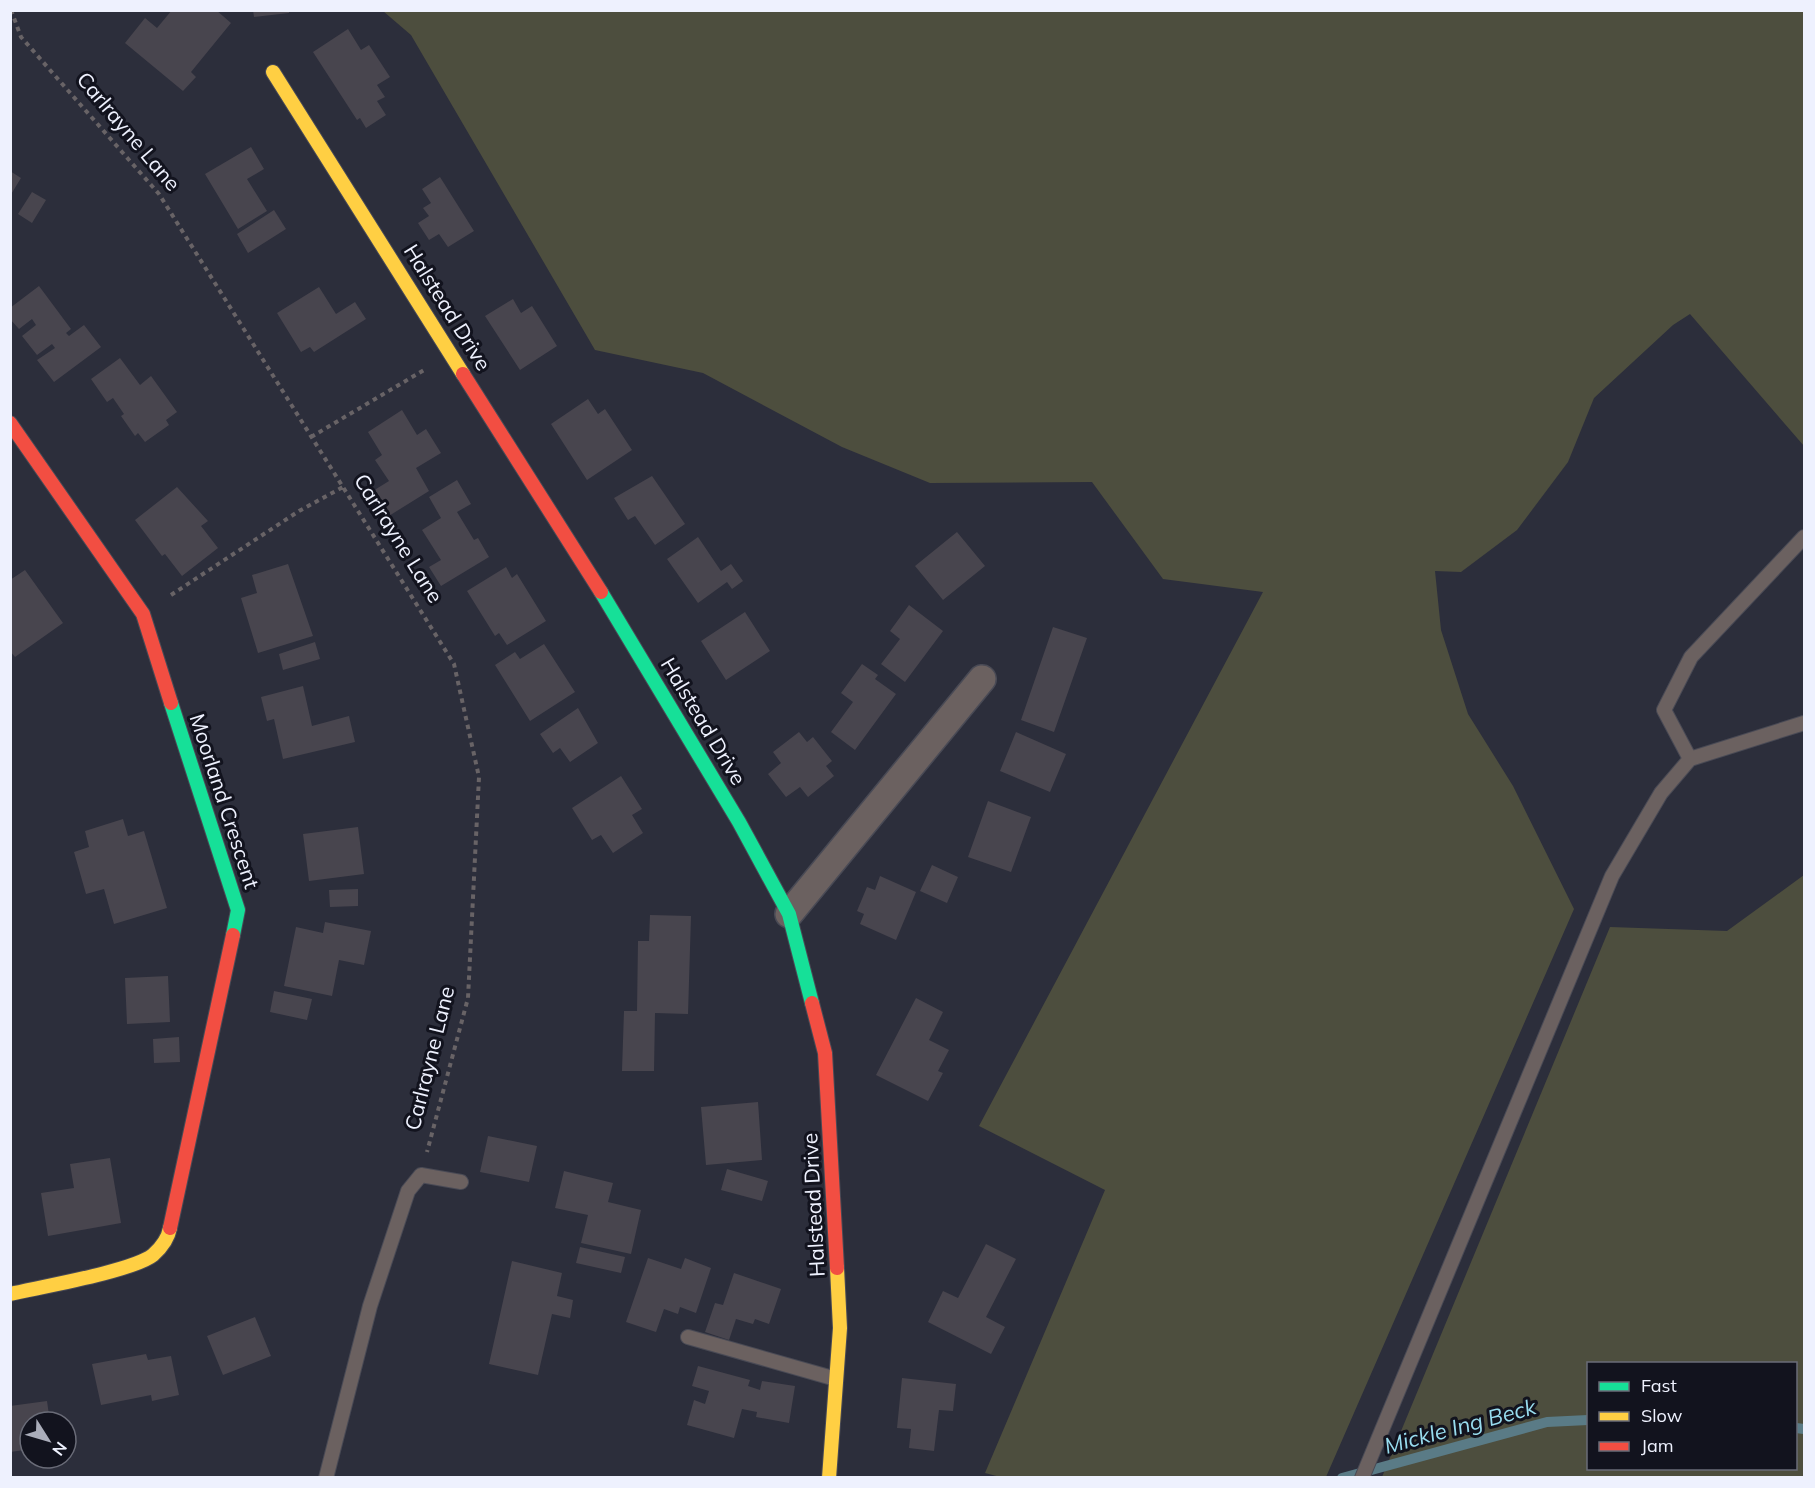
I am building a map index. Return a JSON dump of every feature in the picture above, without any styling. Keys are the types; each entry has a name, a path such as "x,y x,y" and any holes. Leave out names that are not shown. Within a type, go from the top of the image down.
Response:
{"street":[{"name":"Halstead Drive","path":"273,72 452,352 631,639 739,822 789,914 825,1053 840,1328 829,1478"},
{"name":"Moorland Crescent","path":"10,423 143,614 238,910 168,1239 152,1256 129,1266 10,1294"},
{"path":"789,914 982,679"}],"lane":[{"path":"1690,759 1664,710 1691,657 1804,537"},
{"path":"1362,1478 1612,876 1661,793 1690,759 1804,723"},
{"path":"326,1478 370,1306 408,1191 420,1175 461,1182"},
{"path":"688,1337 836,1379"}],"path":[{"name":"Carlrayne Lane","path":"11,10 21,37 159,194 454,664 479,777 468,998 420,1175"},
{"path":"311,437 452,352"},
{"path":"143,614 299,511 343,487"}],"green space":[{"path":"383,11 1804,11 1804,446 1690,314 1673,325 1594,398 1568,462 1517,530 1461,572 1435,571 1441,630 1468,714 1513,786 1574,909 1326,1477 1004,1478 985,1473 1105,1190 979,1126 1263,592 1163,579 1092,482 930,483 842,447 703,373 595,350 411,35"},
{"path":"1804,875 1804,1477 1382,1477 1610,927 1727,931"}],"building":[{"path":"172,10 216,10 231,23 191,72 196,77 183,91 125,43 145,18 157,28"},
{"path":"253,10 289,10 289,13 254,17"},
{"path":"348,29 361,50 369,45 390,77 377,85 385,97 377,101 386,115 366,128 360,118 357,120 313,52"},
{"path":"251,147 264,169 247,179 267,211 238,229 205,174"},
{"path":"10,171 21,178 10,196"},
{"path":"440,177 474,231 448,247 439,234 429,240 418,223 429,216 423,208 431,203 422,189"},
{"path":"32,192 46,200 32,223 18,214"},
{"path":"274,210 286,229 248,253 237,234"},
{"path":"39,286 71,329 66,333 69,336 84,325 101,347 54,382 37,360 55,348 52,344 37,355 22,336 36,325 32,319 19,329 10,319 10,308"},
{"path":"319,287 336,314 355,302 366,319 314,352 310,347 301,352 277,313"},
{"path":"513,299 521,313 532,306 557,346 520,370 485,316"},
{"path":"120,358 140,385 151,376 177,412 166,420 169,425 145,442 138,433 135,436 121,416 124,414 113,398 107,402 91,379"},
{"path":"588,399 598,414 605,409 632,450 587,480 551,424"},
{"path":"402,410 417,435 426,429 441,453 416,468 429,491 384,519 368,494 389,481 375,460 382,455 368,432"},
{"path":"652,476 685,524 655,545 635,516 628,520 614,498"},
{"path":"457,480 471,504 457,512 474,540 478,538 489,557 441,586 429,567 441,560 422,530 441,518 429,497"},
{"path":"177,487 208,521 201,526 218,548 182,576 165,554 162,556 135,520"},
{"path":"957,532 985,566 943,600 915,566"},
{"path":"698,537 721,571 731,564 743,581 732,589 727,582 698,603 667,559"},
{"path":"288,564 313,636 258,653 241,598 257,593 252,575"},
{"path":"506,567 512,578 517,574 546,621 507,645 499,633 495,636 467,591"},
{"path":"25,570 63,623 15,657 10,651 10,580"},
{"path":"909,605 943,631 905,682 881,664 900,639 890,631"},
{"path":"745,612 770,651 726,680 701,641"},
{"path":"1053,627 1087,638 1054,732 1021,720"},
{"path":"315,642 320,659 283,670 279,654"},
{"path":"544,644 575,692 530,721 495,665 515,652 520,659"},
{"path":"862,664 878,675 875,679 896,694 855,750 831,732 853,702 841,693"},
{"path":"303,686 312,726 349,716 355,742 283,759 274,719 267,721 261,697"},
{"path":"578,708 598,743 570,762 560,748 553,753 540,734"},
{"path":"799,732 807,742 813,737 832,761 826,766 834,776 808,797 800,787 786,797 768,774 781,763 773,752"},
{"path":"1016,732 1066,754 1050,792 1000,771"},
{"path":"621,776 642,809 632,815 643,833 613,853 601,835 592,840 572,808"},
{"path":"988,801 1031,817 1011,872 968,857"},
{"path":"123,819 128,836 144,831 167,908 114,924 104,889 86,894 74,852 89,847 85,831"},
{"path":"358,827 364,874 309,881 303,834"},
{"path":"932,865 958,877 947,903 920,891"},
{"path":"880,876 916,892 896,940 860,924 864,914 857,911 867,887 875,890"},
{"path":"358,889 358,906 330,907 329,890"},
{"path":"650,915 691,916 688,1014 655,1013 654,1071 622,1071 624,1011 637,1011 638,941 649,941"},
{"path":"325,922 371,931 364,965 339,960 332,996 284,986 296,927 323,933"},
{"path":"168,976 170,1022 127,1024 125,978"},
{"path":"274,991 312,999 307,1020 270,1012"},
{"path":"916,998 943,1012 929,1040 949,1050 938,1071 943,1073 928,1101 876,1075"},
{"path":"179,1037 180,1062 154,1063 153,1039"},
{"path":"758,1102 762,1160 706,1165 701,1107"},
{"path":"488,1136 537,1146 529,1182 480,1172"},
{"path":"110,1158 121,1223 48,1236 41,1193 74,1188 70,1164"},
{"path":"727,1169 768,1181 762,1201 721,1190"},
{"path":"564,1171 613,1183 608,1202 641,1210 631,1254 581,1243 588,1215 555,1208"},
{"path":"986,1244 1016,1259 986,1317 1005,1327 991,1354 928,1322 943,1291 958,1298"},
{"path":"580,1247 625,1257 621,1273 576,1263"},
{"path":"648,1258 681,1269 685,1258 711,1268 696,1313 680,1307 678,1314 664,1309 656,1332 626,1322"},
{"path":"512,1261 562,1273 557,1296 573,1300 570,1318 552,1314 538,1375 489,1364"},
{"path":"734,1273 781,1289 769,1324 755,1319 753,1324 736,1319 729,1340 705,1332 715,1303 723,1305"},
{"path":"255,1317 271,1356 223,1375 207,1336"},
{"path":"146,1354 148,1360 171,1356 179,1395 152,1401 151,1395 101,1405 92,1364"},
{"path":"698,1366 750,1380 748,1386 760,1390 762,1381 795,1386 789,1423 756,1417 757,1412 742,1409 734,1438 687,1425 694,1400 705,1404 709,1391 692,1386"},
{"path":"902,1378 956,1384 953,1411 939,1410 934,1451 909,1448 911,1429 897,1428"},
{"path":"47,1401 48,1410 18,1410 18,1451 10,1452 10,1406"}],"waterway":[{"name":"Mickle Ing Beck","path":"1342,1478 1547,1422 1587,1420"},
{"name":"Mickle Ing Beck","path":"1797,1428 1804,1429"}],"traffic: fast":[{"path":"601,592 739,822 789,914 812,1003"},
{"path":"171,703 238,910 233,935"}],"traffic: slow":[{"path":"273,72 463,374"},
{"path":"10,1294 107,1273 142,1261 162,1246 170,1228"},
{"path":"829,1478 840,1328 837,1268"}],"traffic: jam":[{"path":"463,374 601,592"},
{"path":"10,423 143,614 171,703"},
{"path":"170,1228 233,935"},
{"path":"812,1003 825,1053 837,1268"}]}
